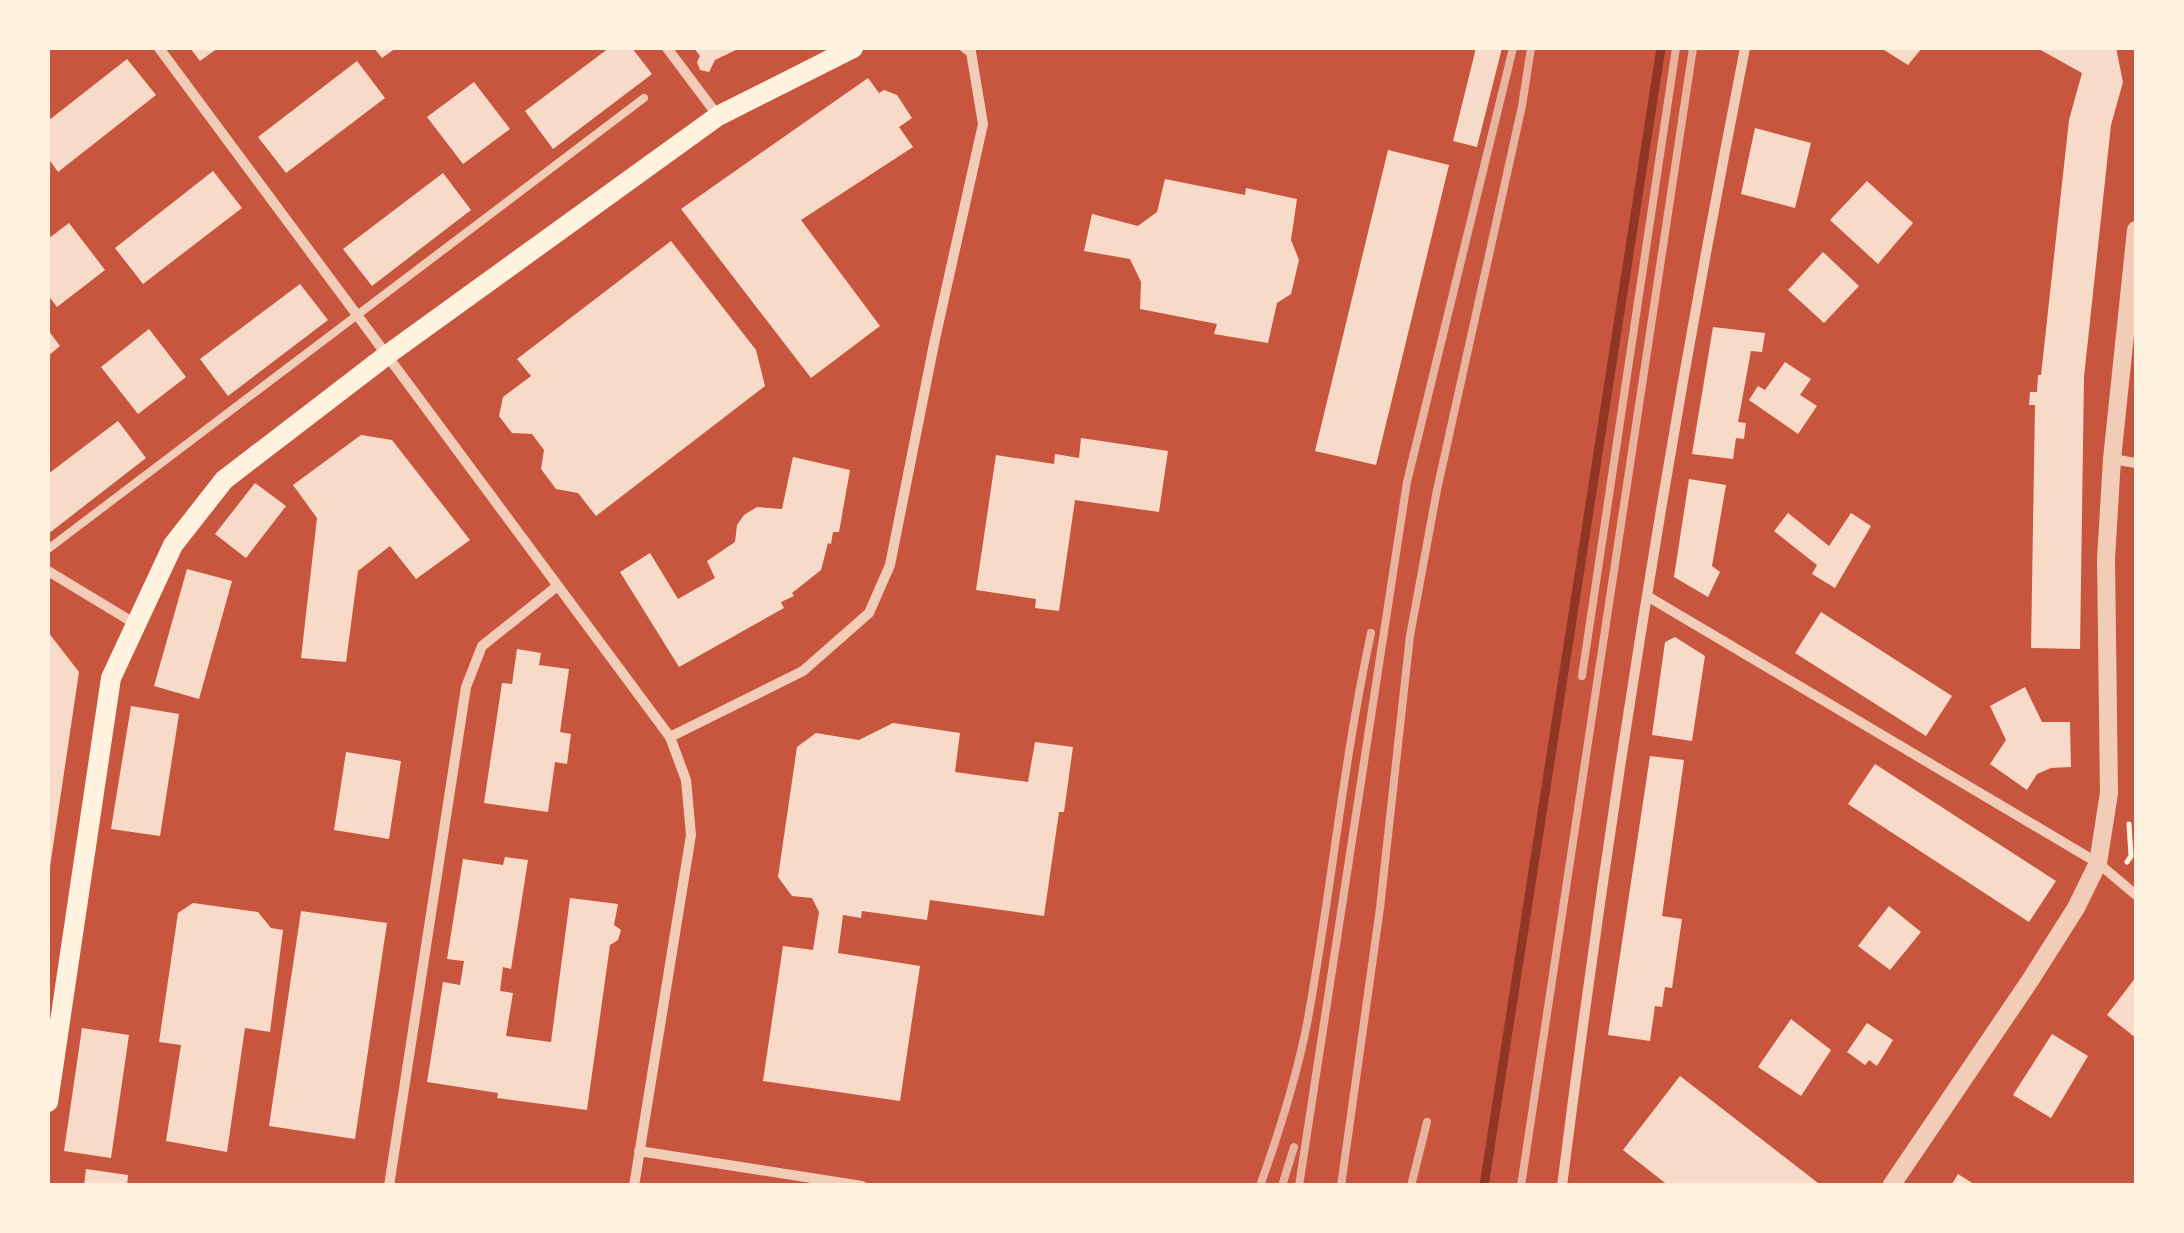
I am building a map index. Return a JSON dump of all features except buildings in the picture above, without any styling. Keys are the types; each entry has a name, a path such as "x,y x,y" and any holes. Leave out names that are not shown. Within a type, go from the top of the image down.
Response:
{"main road":[{"path":"48,1102 111,678 173,545 224,480 388,355 718,116 853,48"}],"street":[{"path":"159,48 670,737 686,780 691,835 634,1186"},
{"path":"667,48 718,116"},
{"path":"1562,1186 1647,596 1745,48"},
{"path":"670,737 803,671 868,613 890,565 983,124 972,49"},
{"path":"1891,1186 2040,965 2076,908 2098,862 2109,793 2106,559 2112,459 2136,230"},
{"path":"2112,459 2136,464"},
{"path":"48,571 134,622"},
{"path":"388,1186 466,687 482,646 556,587"},
{"path":"1647,596 2098,862 2136,895"},
{"path":"639,1151 862,1186"}],"lane":[{"path":"48,549 644,98"}],"waterway":[{"path":"1484,1186 1661,48"}],"railway":[{"path":"1299,1186 1407,482 1513,48"},
{"path":"1341,1186 1380,908 1410,636 1531,48"},
{"path":"1582,676 1676,48"},
{"path":"1521,1186 1693,48"},
{"path":"1260,1186 1307,1024 1371,633"},
{"path":"1411,1186 1427,1122"},
{"path":"1282,1186 1294,1147"}]}
